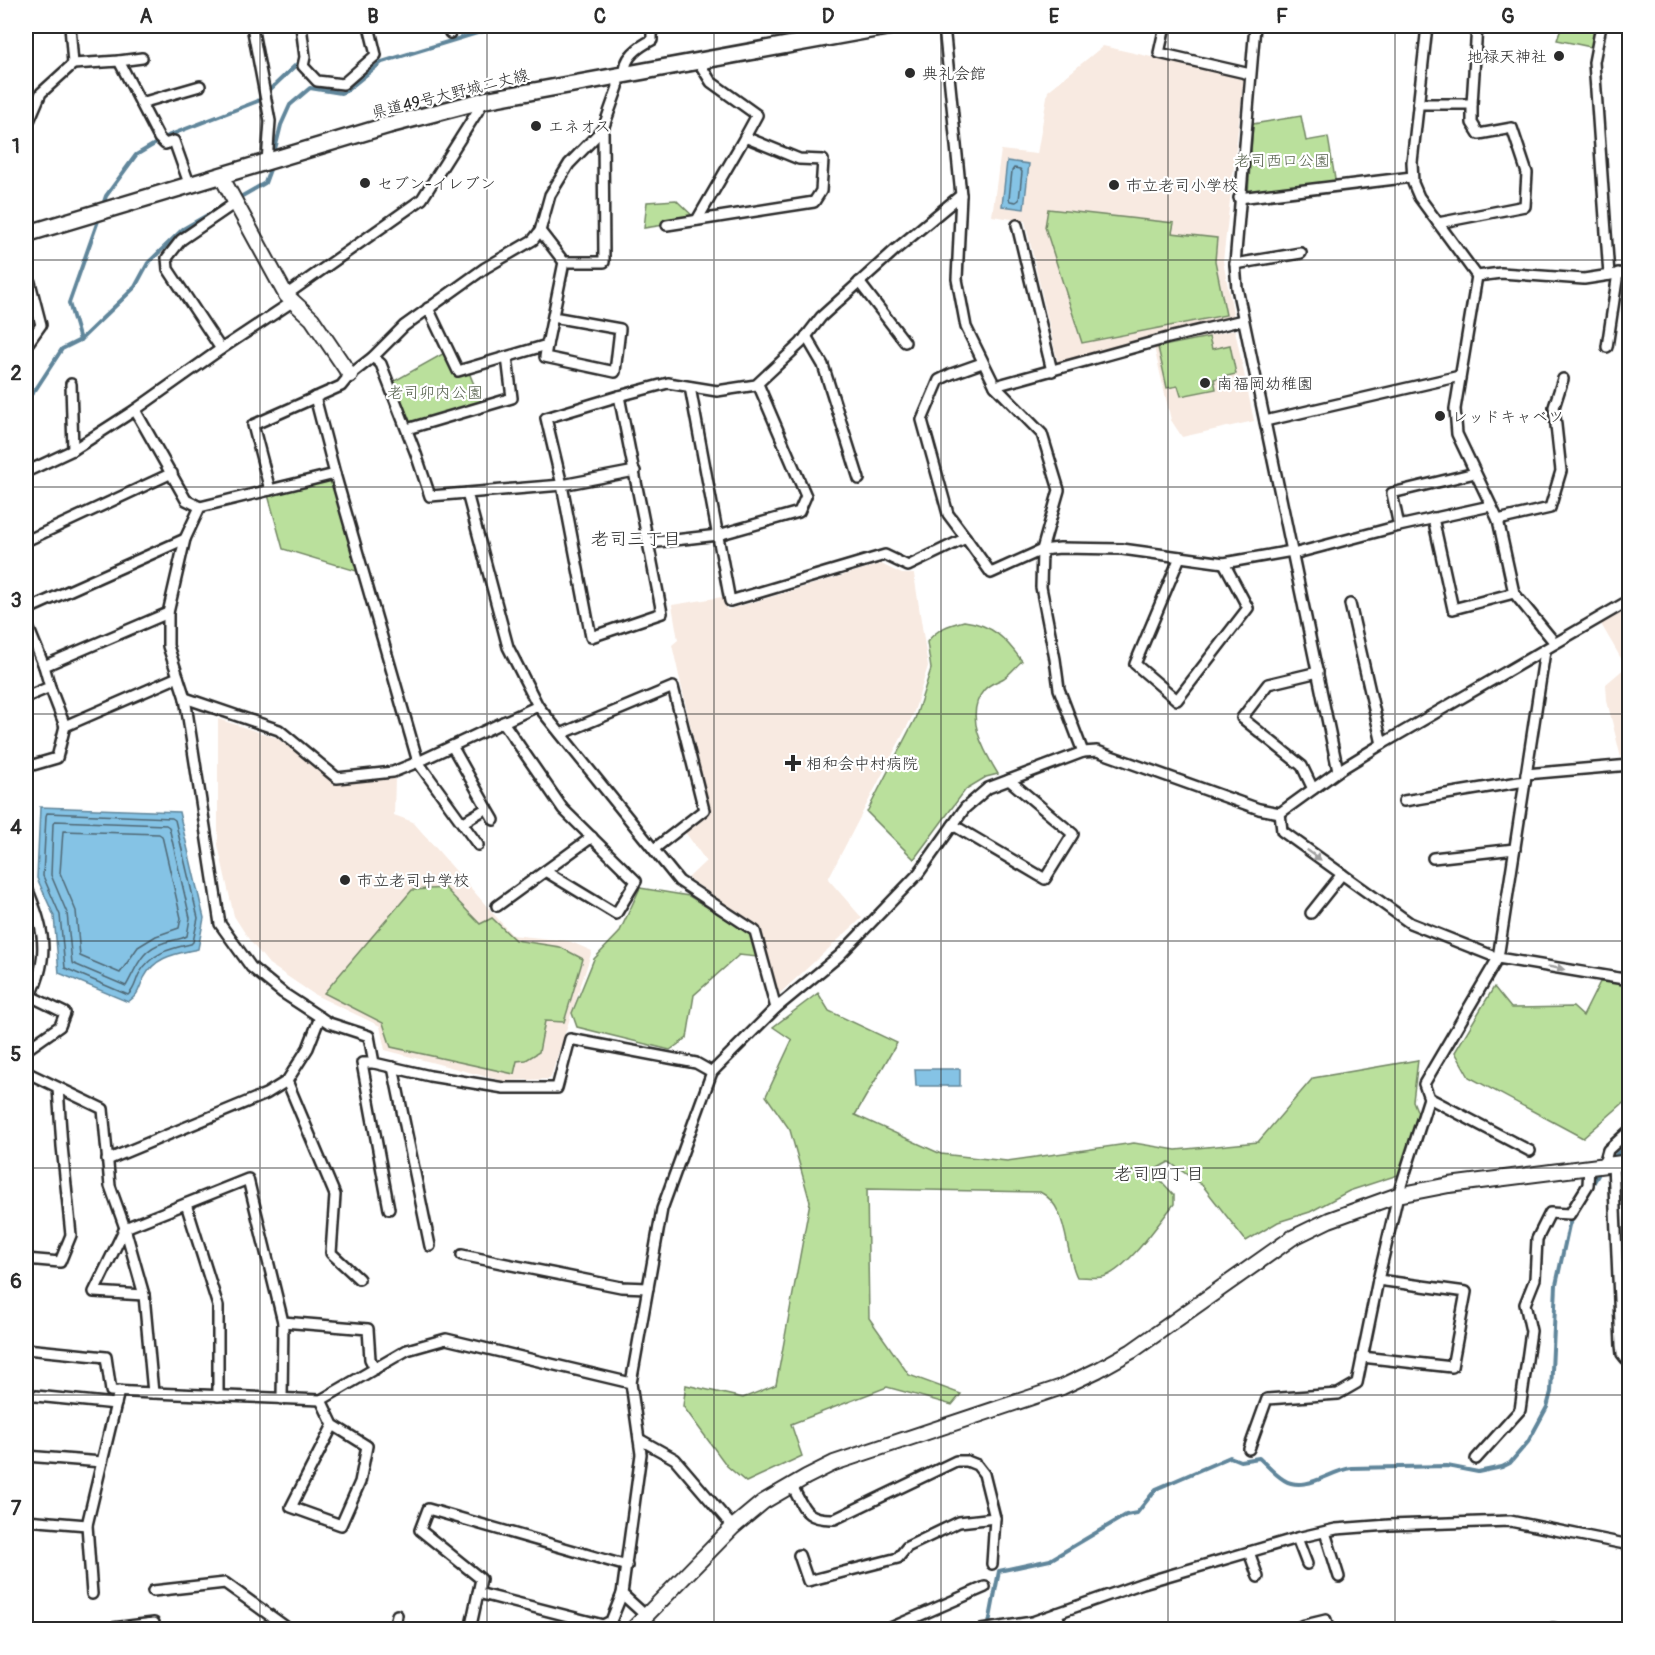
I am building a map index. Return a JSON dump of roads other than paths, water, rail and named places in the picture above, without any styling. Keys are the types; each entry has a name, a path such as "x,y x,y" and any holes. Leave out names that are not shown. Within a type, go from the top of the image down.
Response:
{"main road":[{"name":"県道49号大野城二丈線","path":"26,234 388,125 485,100 892,26"}],"street":[{"path":"70,26 74,64"},
{"path":"252,26 270,121 273,160"},
{"path":"301,26 305,57 303,66 317,81 343,84 376,55 369,26"},
{"path":"564,262 604,262 603,129 628,58 652,40 652,26"},
{"path":"944,26 961,195 957,279 966,327 995,387 1042,434 1059,490 1042,550 1041,587 1059,689 1083,752"},
{"path":"1165,26 1159,53 1250,74"},
{"path":"1255,26 1239,198 1235,264 1237,288 1338,771"},
{"path":"1427,26 1418,104 1413,183 1419,197 1477,276 1455,409 1457,434 1498,520 1514,593 1555,643"},
{"path":"1438,223 1525,206 1527,174 1512,129 1479,134 1472,123 1477,26"},
{"path":"1601,26 1594,62 1613,274 1607,347"},
{"path":"26,128 41,93 74,64 142,58"},
{"path":"119,61 162,141 174,141 190,186"},
{"path":"697,220 758,115 711,81 698,61"},
{"path":"141,103 200,86"},
{"path":"26,472 73,450 135,410 422,199 485,100"},
{"path":"1418,104 1472,104"},
{"path":"270,490 253,425 341,386 404,326 485,268 533,240 540,231 550,195 570,164 603,129"},
{"path":"667,225 814,202 821,191 823,160 799,159 745,138"},
{"path":"221,176 289,298 312,319 350,375"},
{"path":"1239,198 1412,177"},
{"path":"619,396 662,613 591,637 562,485 546,418 619,396 668,383 717,391 758,384 806,336 821,317 961,195"},
{"path":"221,349 168,269 167,258 181,240 233,199"},
{"path":"1017,225 1052,371"},
{"path":"540,231 564,262 547,345 545,357 615,372 620,329 553,317"},
{"path":"1235,264 1301,253"},
{"path":"26,267 41,325 26,346"},
{"path":"1477,276 1501,273 1584,279 1629,272"},
{"path":"859,282 905,342"},
{"path":"428,308 458,371 547,345"},
{"path":"995,387 1167,338 1243,320"},
{"path":"806,336 824,365 859,479"},
{"path":"373,357 381,364 430,496 562,485 635,471"},
{"path":"406,429 512,398 507,357"},
{"path":"982,363 939,380 922,420 948,513 991,573 1042,550 1122,549 1224,563 1293,552 1490,506"},
{"path":"1265,421 1460,376"},
{"path":"1498,520 1550,508 1561,471 1554,407 1563,379"},
{"path":"71,384 73,450"},
{"path":"649,543 718,535 799,512 806,496 758,384"},
{"path":"690,387 730,601 885,555 909,566 966,538"},
{"path":"315,397 418,762 478,845"},
{"path":"135,410 186,500 200,507 335,474"},
{"path":"26,541 172,473"},
{"path":"1399,526 1392,493 1475,473"},
{"path":"467,493 508,646 538,706 679,881 755,931 776,1008"},
{"path":"200,507 185,539 168,613 168,646 185,698 220,924 251,967 283,993 329,1023 369,1036 374,1063"},
{"path":"1433,518 1453,609 1514,593"},
{"path":"26,610 185,539"},
{"path":"1180,557 1135,664 1177,700 1248,608 1224,563"},
{"path":"478,1593 603,1625 611,1621 622,1594 641,1454 631,1383 662,1209 711,1072 776,1008 846,949 918,874 965,808 988,788 1083,752 1097,751 1259,809 1280,813 1338,771 1382,744 1629,600"},
{"path":"1350,604 1382,744"},
{"path":"44,666 168,613"},
{"path":"26,622 44,666 64,726 57,758 26,767"},
{"path":"1249,1449 1267,1399 1338,1394 1357,1383 1398,1195 1428,1098 1424,1084 1498,958 1545,651"},
{"path":"1313,789 1302,766 1242,718 1268,684 1318,672"},
{"path":"64,726 178,677"},
{"path":"26,697 50,687"},
{"path":"561,734 673,687 704,810 654,849"},
{"path":"185,698 279,730 337,778 393,772 538,706"},
{"path":"503,722 563,809 636,881 616,914 545,871"},
{"path":"452,746 494,820"},
{"path":"1404,801 1525,778 1629,765"},
{"path":"953,825 1045,879 1073,834 1009,780"},
{"path":"462,823 487,808"},
{"path":"1280,813 1281,831 1410,923 1498,958 1629,980"},
{"path":"497,906 592,837"},
{"path":"1433,858 1515,849"},
{"path":"1311,913 1342,874"},
{"path":"26,886 39,915 44,948 40,977 28,995 65,1013 60,1026 26,1050"},
{"path":"107,1160 255,1099 287,1081 308,1048 320,1017"},
{"path":"389,1209 362,1063 374,1063 430,1076 504,1088 557,1088 570,1039 696,1063 711,1072"},
{"path":"393,1067 430,1246"},
{"path":"26,1072 103,1109 110,1186 144,1294 153,1393"},
{"path":"287,1081 335,1195 331,1253 359,1279"},
{"path":"26,1259 60,1262 71,1235 58,1088"},
{"path":"1428,1098 1530,1151"},
{"path":"1629,1130 1608,1150 1621,1345 1622,1354 1629,1359"},
{"path":"632,1629 733,1527 763,1502 834,1463 1062,1387 1098,1371 1132,1351 1292,1238 1329,1220 1398,1195 1500,1177 1629,1162"},
{"path":"1476,1459 1520,1410 1531,1331 1525,1304 1535,1280 1537,1239 1550,1213 1570,1214 1587,1185 1589,1166"},
{"path":"144,1294 94,1292 125,1228 248,1179 283,1322 282,1399"},
{"path":"186,1204 218,1306 218,1396"},
{"path":"462,1255 621,1287 648,1288"},
{"path":"1362,1357 1452,1367 1466,1292 1378,1280"},
{"path":"283,1322 368,1329 370,1359 375,1369"},
{"path":"26,1349 106,1357 111,1391 321,1401 407,1350 446,1339 631,1383"},
{"path":"92,1594 87,1525 119,1391"},
{"path":"26,1395 116,1404"},
{"path":"321,1401 333,1425 367,1446 360,1482 341,1525 291,1508 333,1425"},
{"path":"639,1439 675,1459 733,1527"},
{"path":"26,1456 102,1462"},
{"path":"792,1486 810,1516 835,1519 956,1461 967,1461 977,1465 984,1474 995,1518 992,1564"},
{"path":"470,1629 481,1579 420,1530 428,1509 627,1566"},
{"path":"799,1555 808,1581 898,1558 907,1547 959,1522 995,1518"},
{"path":"26,1520 87,1525"},
{"path":"981,1629 1032,1622 1143,1583 1297,1538 1326,1532 1389,1525 1510,1521 1629,1545"},
{"path":"1326,1532 1339,1577"},
{"path":"1297,1538 1307,1564"},
{"path":"1249,1552 1258,1577"},
{"path":"153,1591 225,1582 290,1629"},
{"path":"886,1629 985,1587"},
{"path":"622,1594 645,1616"},
{"path":"1057,1613 1062,1629"},
{"path":"394,1629 397,1615"},
{"path":"1301,1626 1326,1620 1328,1629"},
{"path":"96,1629 154,1623 154,1629"}],"water":[{"path":"1007,161 1029,164 1024,209 1002,206"},
{"path":"40,807 179,812 204,918 198,949 160,960 149,971 137,993 128,1002 59,973 54,916 37,878"},
{"path":"915,1069 960,1069 960,1086 916,1086"}],"waterway":[{"path":"273,157 281,125 290,105 310,88 341,93 382,62 500,26"},
{"path":"103,205 106,196 136,155 170,135 258,101 300,61 300,48"},
{"path":"237,199 265,183 272,164"},
{"path":"26,400 36,389 62,349 80,340 135,287 148,263 183,229 230,202"},
{"path":"80,340 69,303 100,215"},
{"path":"1610,1161 1630,1142"},
{"path":"1591,1187 1601,1170"},
{"path":"988,1629 999,1571 1050,1560 1126,1515 1137,1513 1156,1489 1230,1457 1240,1461 1259,1458 1284,1480 1300,1484 1351,1468 1447,1466 1478,1472 1510,1463 1528,1442 1547,1407 1551,1392 1556,1285 1569,1225 1575,1214"}],"place":[{"name":"地禄天神社","path":"1559,56"},
{"name":"典礼会館","path":"910,73"},
{"name":"エネオス","path":"536,126"},
{"name":"セブン-イレブン","path":"365,183"},
{"name":"市立老司小学校","path":"1114,185"},
{"name":"南福岡幼稚園","path":"1205,383"},
{"name":"レッドキャベツ","path":"1440,416"},
{"name":"相和会中村病院","path":"793,763"},
{"name":"市立老司中学校","path":"345,880"}],"district":[{"name":"老司三丁目","path":"636,539"},
{"name":"老司四丁目","path":"1159,1174"}],"park label":[{"name":"老司西口公園","path":"1282,160"},
{"name":"老司卯内公園","path":"435,392"}]}
